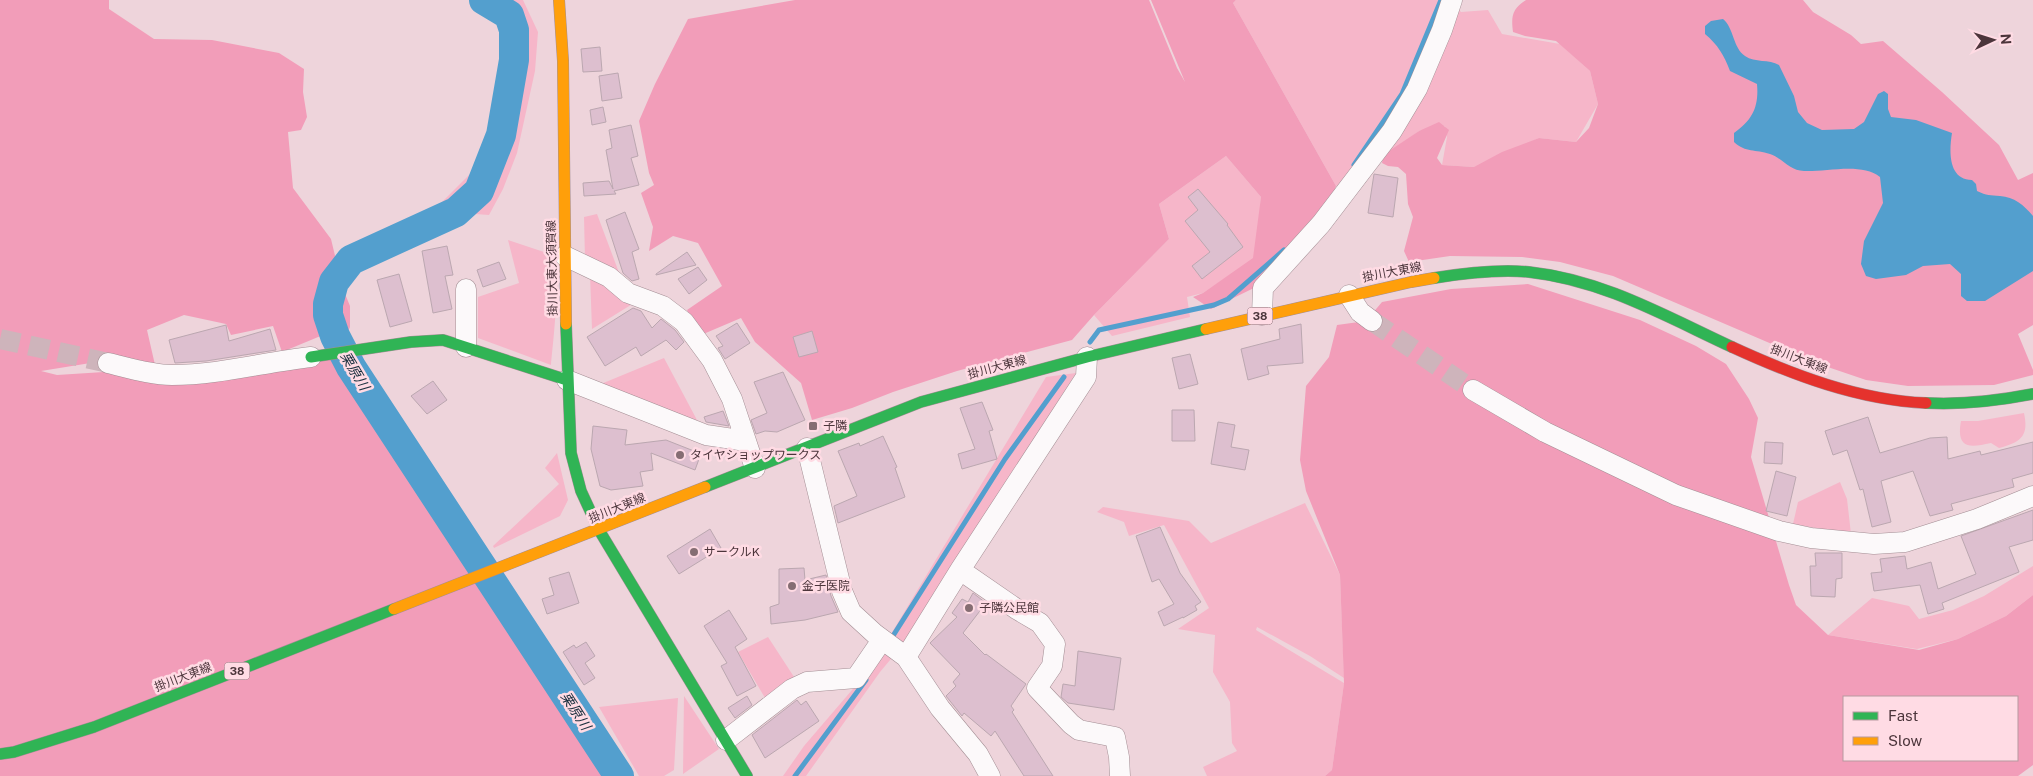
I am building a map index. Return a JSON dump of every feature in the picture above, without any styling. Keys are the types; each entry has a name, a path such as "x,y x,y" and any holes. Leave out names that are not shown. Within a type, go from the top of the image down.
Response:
{"main road":[{"name":"掛川大東大須賀線","path":"559,0 563,61 567,380 571,453 581,491 599,530 747,776"},
{"name":"掛川大東線","path":"0,754 14,752 94,727 921,402 1088,357 1262,315 1349,295 1446,276 1527,272 1582,283 1650,305 1772,364 1821,384 1862,394 1902,402 1937,404 1994,403 2033,394"},
{"path":"316,356 443,340 567,380"}],"street":[{"path":"1262,315 1263,288 1322,224 1392,131 1412,97 1442,30 1452,0"},
{"path":"565,256 609,277 628,293 663,306 684,322 712,360 732,399 755,468"},
{"path":"466,289 466,347"},
{"path":"1349,295 1360,312 1372,321"},
{"path":"108,364 150,373 171,375 233,370 272,361 316,356"},
{"path":"726,740 792,689 808,682 856,678 893,647 960,570 1086,377 1088,357"},
{"path":"567,380 706,435 746,441"},
{"path":"1473,390 1545,432 1676,495 1780,531 1811,538 1874,544 1904,542 1977,519 2033,496"},
{"path":"807,448 842,591 851,612 893,647 978,754 990,776"},
{"path":"960,570 1040,623 1046,630 1055,644 1052,666 1037,688 1079,730 1115,737 1120,776"}],"shaded area":[{"path":"0,0 109,0 109,9 154,39 212,40 279,53 304,69 303,92 307,117 301,130 288,132 293,188 331,239 343,289 350,306 350,327 347,334 323,335 282,352 273,326 231,335 226,324 184,315 147,330 155,365 109,360 41,371 57,375 336,357 408,461 462,552 509,615 547,679 570,726 608,776 0,776"},
{"path":"470,0 523,0 538,32 535,71 517,153 503,189 489,215 433,211 477,167 488,147 503,35 496,19"},
{"path":"795,0 1149,0 1177,68 1185,82 1151,0 1236,0 1233,3 1336,186 1326,220 1260,285 1211,309 1193,297 1203,293 1253,258 1261,197 1226,156 1159,204 1169,239 1072,340 957,371 812,420 801,383 755,342 741,318 701,335 687,310 722,286 698,243 673,236 649,251 653,227 641,193 654,185 649,173 639,121 655,84 688,19"},
{"path":"1236,0 1450,0 1461,12 1488,10 1502,34 1560,44 1590,71 1598,104 1576,142 1539,138 1475,167 1442,165 1447,137 1445,126 1419,131 1355,181 1336,186 1233,3"},
{"path":"1526,0 1803,0 1813,12 1851,35 1861,44 1883,41 1999,145 2018,180 2033,173 2033,325 2018,334 2033,370 2033,375 1994,385 1908,386 1866,380 1816,363 1613,276 1560,262 1522,257 1450,256 1409,262 1404,251 1413,217 1408,204 1406,174 1398,167 1382,163 1386,153 1419,131 1439,122 1449,130 1437,158 1442,165 1474,167 1502,152 1539,138 1576,142 1589,128 1598,104 1590,71 1556,41 1513,32 1513,13"},
{"path":"1226,156 1261,197 1257,257 1203,293 1187,297 1190,317 1112,336 1094,315 1169,239 1159,204"},
{"path":"597,214 621,278 585,259 584,217"},
{"path":"508,240 547,253 552,262 555,275 556,306 551,365 478,338 478,297 519,283"},
{"path":"590,274 634,303 592,329"},
{"path":"1528,284 1640,320 1696,346 1726,364 1749,399 1758,418 1751,457 1796,605 1828,635 1919,650 1958,639 2006,616 2033,595 2033,765 2018,776 1325,776 1332,770 1344,683 1340,575 1306,491 1300,460 1306,386 1329,357 1337,325 1366,321 1382,302 1451,289"},
{"path":"664,358 697,420 673,413 601,384"},
{"path":"1076,373 906,641 880,672 806,776 783,776 804,746 858,683 885,644 1046,377"},
{"path":"2024,413 2025,427 2022,437 2007,446 1999,448 1991,443 1971,446 1962,442 1960,437 1961,421 1978,421"},
{"path":"557,453 568,500 560,516 494,548 493,546 559,484 545,468"},
{"path":"1840,482 1847,499 1851,534 1793,524 1798,502"},
{"path":"1305,503 1340,575 1344,678 1310,656 1257,627 1256,630 1344,683 1332,770 1325,776 1207,776 1203,767 1237,751 1232,743 1230,702 1213,672 1215,635 1178,629 1209,608 1164,525 1129,536 1124,522 1097,512 1103,507 1189,521 1211,543"},
{"path":"2033,566 2033,595 2006,616 1958,639 1917,649 1828,635 1872,598 1909,606 1919,619 1953,610 1984,596"},
{"path":"768,637 796,680 768,703 738,652"},
{"path":"684,696 719,749 683,774"},
{"path":"678,698 674,770 664,776 639,776 599,707"}],"water":[{"path":"1723,19 1727,23 1738,48 1745,56 1753,60 1779,65 1794,96 1798,112 1807,123 1822,130 1854,129 1864,122 1878,94 1884,91 1888,94 1888,109 1891,117 1916,120 1952,133 1950,148 1952,163 1958,175 1964,179 1972,180 1976,184 1977,191 1980,193 2014,200 2033,216 2033,271 1985,301 1967,301 1961,296 1961,274 1950,264 1923,266 1906,275 1876,279 1866,276 1861,264 1864,241 1883,203 1880,177 1872,172 1854,169 1804,171 1794,169 1774,156 1765,152 1747,149 1734,142 1734,133 1746,123 1756,106 1757,84 1730,71 1714,42 1705,34 1705,26 1711,21"}],"building":[{"path":"600,47 602,71 583,72 581,49"},
{"path":"618,73 622,98 602,101 599,76"},
{"path":"603,107 606,122 592,125 590,110"},
{"path":"631,125 638,156 631,158 639,185 614,191 616,194 584,196 583,183 609,181 613,189 606,150 612,148 609,130"},
{"path":"1374,174 1398,178 1393,217 1368,213"},
{"path":"1198,189 1228,224 1243,247 1202,279 1192,266 1210,252 1185,221 1198,210 1188,197"},
{"path":"625,212 639,249 632,252 639,279 632,281 623,273 606,220"},
{"path":"447,246 453,275 445,276 452,309 433,313 422,251"},
{"path":"687,252 696,265 656,275 656,274"},
{"path":"499,262 506,279 483,287 477,270"},
{"path":"698,267 707,280 689,294 678,279"},
{"path":"399,274 412,321 390,327 377,280"},
{"path":"633,308 641,311 652,328 661,319 675,330 684,342 676,350 666,340 641,356 636,347 605,366 587,337"},
{"path":"737,323 750,343 725,359 718,348 723,346 716,336"},
{"path":"1301,324 1303,363 1267,366 1269,374 1248,380 1241,349 1280,339 1279,329"},
{"path":"226,325 229,341 270,329 276,350 206,361 175,363 169,340"},
{"path":"812,331 818,352 799,357 793,337"},
{"path":"1190,354 1198,384 1179,389 1172,358"},
{"path":"783,372 805,420 777,432 765,431 756,434 751,420 767,413 754,382"},
{"path":"433,381 447,400 427,414 411,396"},
{"path":"982,402 993,430 989,431 997,459 962,469 958,454 975,449 960,408"},
{"path":"1172,410 1194,410 1195,441 1172,441"},
{"path":"723,411 729,426 706,422 704,417"},
{"path":"1868,417 1880,453 1930,438 1947,437 1948,459 1980,451 1981,455 2033,442 2033,473 2012,479 2014,487 1951,504 1953,510 1930,516 1913,471 1881,481 1891,522 1872,527 1863,489 1860,490 1847,450 1833,455 1825,431"},
{"path":"1218,422 1235,425 1231,447 1249,450 1245,470 1211,464"},
{"path":"593,426 627,430 625,445 666,440 699,453 695,470 651,453 653,470 640,472 643,486 611,490 600,486 591,449"},
{"path":"883,436 897,467 895,468 905,497 838,523 834,506 857,496 838,451 859,443 860,446"},
{"path":"1765,442 1783,443 1782,464 1764,463"},
{"path":"1776,471 1796,477 1787,516 1766,511"},
{"path":"2033,510 2033,540 2009,547 2019,572 1942,603 1944,609 1928,614 1920,585 1874,591 1871,573 1882,572 1880,559 1905,556 1907,569 1931,562 1938,589 1976,574 1961,536"},
{"path":"1160,527 1180,573 1201,602 1195,606 1197,610 1164,626 1158,612 1174,604 1159,579 1152,582 1136,536"},
{"name":"サークルK","path":"710,529 721,548 679,574 667,556"},
{"path":"1815,553 1842,553 1842,578 1836,579 1835,597 1811,596 1810,566 1816,566"},
{"name":"金子医院","path":"804,568 805,580 826,575 831,596 838,612 805,620 771,624 770,607 779,604 779,569"},
{"path":"569,572 579,603 547,614 542,599 554,595 549,578"},
{"path":"973,593 986,603 963,633 985,655 1026,684 1011,706 1014,710 1012,712 1053,776 1024,776 995,731 991,736 964,713 962,716 946,696 956,686 953,682 960,674 930,643 957,617 952,613 962,599 968,602"},
{"path":"729,610 747,639 735,647 756,686 737,696 721,666 727,663 704,626"},
{"path":"586,642 595,656 585,663 595,678 584,685 563,652 574,645 576,648"},
{"path":"1078,651 1121,658 1114,710 1068,703 1061,697 1063,684 1075,686"},
{"path":"747,696 752,705 735,718 728,708"},
{"path":"797,700 801,705 806,701 819,721 765,758 752,735"}],"waterway":[{"name":"栗原川","path":"484,0 509,15 514,30 514,60 501,135 479,191 456,212 351,260 334,282 328,304 328,315 335,336 351,367 619,776"},
{"path":"1354,165 1402,94 1441,0"},
{"path":"1090,342 1099,330 1214,305 1228,299 1284,250"},
{"path":"891,639 1005,459 1064,377"},
{"path":"795,776 866,680"}],"tunnel":[{"path":"1372,321 1473,390"},
{"path":"0,339 108,363"}],"traffic: fast":[{"path":"1434,278 1493,271 1529,272 1556,276 1608,291 1633,301 1732,347"},
{"path":"566,324 571,453 581,491 599,530 747,776"},
{"path":"705,487 921,402 1087,357 1206,329"},
{"path":"311,357 411,342 443,340 567,380"},
{"path":"1926,403 1980,402 2033,394"},
{"path":"0,754 14,752 94,727 394,609"}],"traffic: slow":[{"path":"559,0 563,61 566,324"},
{"path":"1206,329 1434,278"},
{"path":"394,609 705,487"}],"traffic: jam":[{"path":"1732,347 1778,367 1826,384 1876,397 1926,403"}],"place":[{"name":"子隣","path":"813,426"},
{"name":"タイヤショップワークス","path":"680,455"},
{"name":"サークルK","path":"694,552"},
{"name":"金子医院","path":"792,586"},
{"name":"子隣公民館","path":"969,608"}]}
